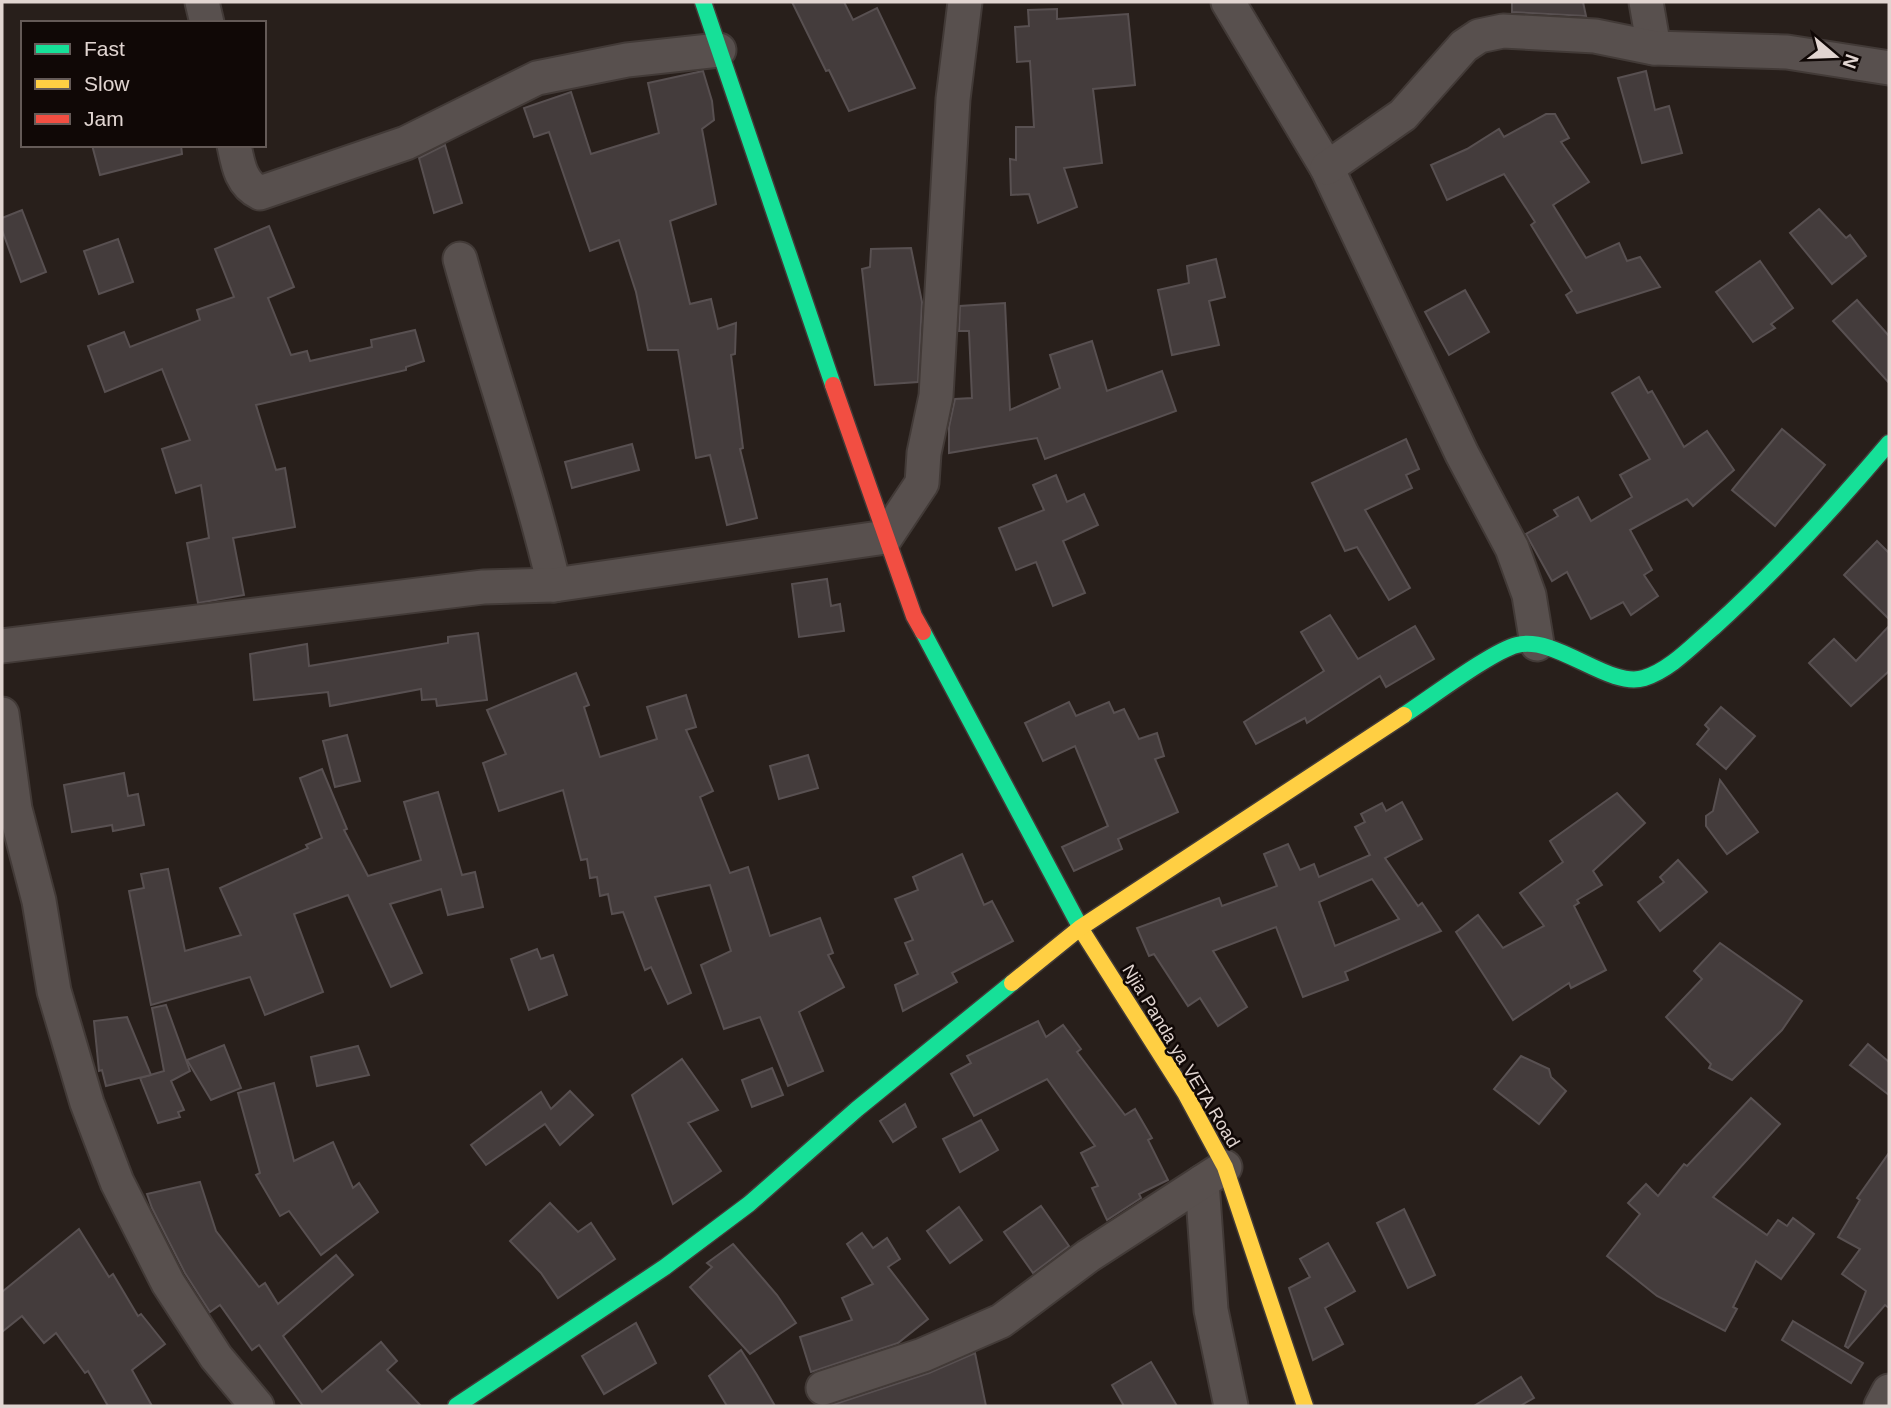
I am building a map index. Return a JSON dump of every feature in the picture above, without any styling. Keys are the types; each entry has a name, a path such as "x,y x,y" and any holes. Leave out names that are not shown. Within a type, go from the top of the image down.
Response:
{"street":[{"path":"202,2 207,21"},
{"name":"Njia Panda ya VETA Road","path":"703,2 914,616 1080,928 1185,1093 1214,1175 1305,1406"},
{"path":"2,646 483,587 554,585 886,537 922,483 924,453 936,396 953,99 965,2"},
{"path":"1228,2 1327,168 1462,454 1512,548 1529,595 1537,644"},
{"path":"1646,2 1654,48"},
{"path":"1327,168 1403,116 1464,46 1479,36 1503,31 1595,36 1654,48 1787,52 1889,68"},
{"path":"234,147 238,165 248,187 260,193 406,143 537,78 627,60 719,50"},
{"path":"460,259 490,367 512,426 554,585"},
{"path":"456,1406 665,1267 749,1204 857,1109 1080,928 1469,673 1517,644 1537,644 1586,665 1630,678 1653,676 1689,650 1797,546 1857,483 1889,443"},
{"path":"2,714 15,809 39,901 54,991 87,1104 117,1182 168,1283 216,1357 257,1406"},
{"path":"823,1388 912,1359 1000,1321 1088,1256 1214,1175"},
{"path":"1214,1175 1211,1310 1231,1406"},
{"path":"1881,1406 1889,1391"}],"building":[{"path":"792,2 844,2 853,20 877,8 915,88 849,111"},
{"path":"1512,2 1583,2 1586,16 1512,12"},
{"path":"1057,9 1057,19 1128,14 1135,85 1093,89 1102,163 1064,168 1077,207 1038,223 1029,194 1011,195 1010,159 1016,160 1016,127 1034,127 1030,61 1017,62 1015,27 1029,26 1028,10"},
{"path":"703,71 712,101 714,120 702,129 716,204 670,221 690,304 711,299 718,329 736,323 735,354 731,355 743,448 740,449 757,518 727,525 710,455 696,458 678,350 648,350 636,292 619,240 590,251 549,132 534,137 524,108 571,92 591,154 659,133 648,83"},
{"path":"1646,71 1655,110 1669,106 1682,153 1642,163 1618,78"},
{"path":"1546,114 1555,114 1569,138 1561,142 1589,182 1553,205 1586,258 1619,243 1627,261 1640,257 1660,287 1577,313 1566,295 1572,291 1531,225 1535,222 1504,174 1447,200 1431,165 1467,149 1499,129 1504,137"},
{"path":"445,145 462,203 434,213 419,158"},
{"path":"93,147 181,147 182,154 100,175"},
{"path":"1819,209 1846,238 1850,235 1866,256 1832,284 1790,233"},
{"path":"22,210 46,272 21,282 2,230 2,218"},
{"path":"269,226 294,287 268,298 291,355 307,351 310,361 372,347 371,340 415,330 424,361 406,367 406,370 256,405 276,470 285,468 295,527 233,538 244,595 198,603 187,543 209,538 201,485 176,493 162,449 190,440 162,369 105,392 88,346 124,332 130,347 200,320 197,310 234,297 215,249"},
{"path":"118,239 133,282 99,294 84,251"},
{"path":"911,248 922,302 918,382 875,385 862,269 870,267 871,249"},
{"path":"1216,259 1225,297 1209,301 1219,345 1172,355 1158,290 1189,283 1187,266"},
{"path":"1760,261 1793,308 1771,324 1775,328 1753,342 1716,292"},
{"path":"1465,290 1489,332 1449,355 1425,312"},
{"path":"1857,300 1889,336 1889,383 1833,321"},
{"path":"1005,303 1010,410 1060,388 1050,355 1092,341 1107,391 1162,371 1176,411 1045,459 1037,438 949,453 949,427 955,399 972,398 969,331 959,331 960,306"},
{"path":"1639,377 1648,393 1652,391 1684,447 1707,431 1734,470 1693,506 1687,499 1630,530 1652,570 1644,575 1658,596 1631,615 1623,602 1591,619 1567,572 1552,581 1526,534 1558,516 1554,510 1578,497 1591,521 1632,497 1620,475 1650,459 1612,393"},
{"path":"1782,429 1825,465 1775,526 1732,490"},
{"path":"1406,439 1419,469 1406,475 1412,488 1365,510 1410,588 1389,600 1357,547 1345,551 1312,483"},
{"path":"632,444 639,470 572,488 565,462"},
{"path":"1056,475 1067,502 1084,494 1098,525 1063,541 1085,593 1053,606 1036,562 1016,570 999,528 1044,510 1033,485"},
{"path":"1877,541 1889,553 1889,619 1844,575"},
{"path":"827,579 831,606 840,604 844,631 799,637 792,584"},
{"path":"1330,615 1358,659 1415,626 1434,659 1386,687 1380,676 1307,723 1305,718 1256,744 1244,722 1324,671 1301,632"},
{"path":"1889,626 1889,671 1851,706 1809,663 1834,639 1856,661"},
{"path":"478,633 487,700 437,706 436,699 422,700 421,689 330,706 328,692 254,700 250,654 307,644 309,666 448,643 448,637"},
{"path":"576,673 589,705 584,707 600,757 657,739 647,707 686,695 696,727 686,730 713,791 700,797 730,873 748,867 770,936 820,918 833,953 828,955 844,987 799,1012 823,1071 788,1086 760,1017 724,1029 701,965 731,951 710,885 655,897 691,993 668,1004 651,967 645,970 623,912 612,914 608,894 600,896 597,877 590,878 587,859 581,860 563,790 499,811 483,763 506,754 487,710"},
{"path":"1069,702 1076,716 1109,702 1114,713 1124,709 1139,739 1157,733 1164,756 1155,759 1178,812 1118,839 1122,849 1074,871 1062,847 1108,826 1075,746 1043,761 1025,723"},
{"path":"1721,707 1755,736 1726,769 1697,744 1709,729 1705,725"},
{"path":"347,735 360,781 335,787 323,741"},
{"path":"808,755 818,788 779,799 770,766"},
{"path":"322,769 347,829 344,830 368,876 421,860 404,802 438,792 462,875 475,872 483,907 448,915 441,889 390,904 422,973 391,987 348,895 294,914 323,992 265,1015 250,977 151,1005 129,891 144,888 141,874 168,869 185,951 241,935 220,888 308,848 306,845 322,838 300,778"},
{"path":"124,773 128,796 138,794 144,825 113,831 112,825 72,832 64,785"},
{"path":"1720,780 1758,832 1727,854 1706,826 1706,816 1713,811"},
{"path":"1617,793 1645,823 1593,871 1602,885 1577,900 1579,903 1574,906 1606,970 1571,988 1569,983 1513,1020 1456,932 1478,915 1503,948 1544,926 1520,893 1563,862 1550,841"},
{"path":"1402,802 1422,839 1385,858 1418,906 1422,903 1441,931 1345,972 1348,980 1303,997 1276,927 1213,951 1247,1007 1218,1026 1200,998 1188,1006 1154,954 1149,956 1137,928 1219,898 1222,906 1277,886 1264,854 1288,844 1300,870 1314,864 1319,877 1370,855 1355,827 1365,822 1361,814 1382,803 1386,811","holes":["1372,879 1399,919 1335,946 1319,902"]},
{"path":"962,854 984,905 992,901 1013,941 952,973 957,982 903,1011 895,985 918,974 905,943 913,940 895,899 918,890 913,877"},
{"path":"1678,860 1707,892 1660,931 1638,902 1664,882 1660,877"},
{"path":"1720,943 1802,1001 1782,1030 1732,1080 1709,1068 1711,1064 1666,1017 1702,979 1694,971"},
{"path":"537,949 541,959 553,955 567,995 529,1010 511,959"},
{"path":"166,1005 190,1071 171,1081 184,1110 178,1112 180,1117 158,1123 140,1078 164,1071 152,1008"},
{"path":"127,1017 151,1075 106,1086 102,1070 99,1071 94,1021"},
{"path":"1038,1021 1046,1037 1063,1025 1081,1049 1077,1052 1125,1115 1135,1109 1152,1138 1148,1140 1168,1180 1139,1194 1141,1198 1107,1220 1092,1188 1098,1186 1081,1153 1095,1146 1047,1079 974,1116 951,1074 971,1063 967,1056"},
{"path":"1868,1044 1889,1062 1889,1095 1850,1065"},
{"path":"224,1045 241,1088 211,1100 187,1060"},
{"path":"358,1046 369,1075 317,1086 311,1057"},
{"path":"1521,1056 1549,1069 1551,1077 1566,1091 1539,1124 1494,1089"},
{"path":"682,1059 718,1110 688,1123 721,1171 673,1204 632,1095"},
{"path":"772,1068 783,1095 752,1107 742,1080"},
{"path":"274,1083 294,1161 333,1142 353,1188 359,1183 378,1212 321,1255 289,1211 280,1216 256,1175 260,1173 238,1093"},
{"path":"570,1091 593,1115 560,1145 545,1124 486,1165 471,1145 541,1092 551,1109"},
{"path":"1751,1098 1780,1124 1713,1197 1767,1235 1778,1220 1787,1226 1793,1218 1814,1234 1781,1279 1756,1261 1733,1307 1737,1309 1725,1331 1657,1296 1607,1256 1640,1214 1628,1203 1646,1184 1658,1196 1684,1164 1687,1166"},
{"path":"905,1104 916,1127 893,1142 880,1121"},
{"path":"981,1120 998,1150 960,1172 943,1139"},
{"path":"1889,1153 1889,1308 1885,1305 1848,1348 1845,1346 1866,1291 1842,1274 1860,1249 1838,1237 1860,1200 1857,1198"},
{"path":"200,1182 216,1231 259,1287 265,1283 278,1304 336,1255 353,1275 283,1336 322,1392 381,1342 397,1361 387,1370 421,1406 303,1406 259,1345 252,1350 220,1305 210,1312 185,1273 147,1194"},
{"path":"550,1203 578,1232 591,1223 615,1259 558,1298 541,1273 510,1241"},
{"path":"1041,1206 1069,1246 1033,1273 1004,1232"},
{"path":"959,1207 982,1240 950,1263 927,1231"},
{"path":"1404,1209 1435,1275 1408,1288 1377,1223"},
{"path":"79,1229 109,1277 113,1274 138,1316 141,1314 165,1344 132,1370 152,1406 108,1406 88,1371 85,1373 56,1333 44,1343 22,1316 2,1332 2,1292"},
{"path":"862,1233 873,1248 887,1238 900,1259 888,1267 928,1319 898,1343 811,1372 800,1337 852,1320 842,1298 873,1284 847,1244"},
{"path":"1328,1243 1355,1291 1325,1308 1343,1344 1313,1360 1289,1288 1310,1277 1300,1259"},
{"path":"733,1244 777,1295 796,1323 750,1354 690,1287 712,1267 707,1263"},
{"path":"1793,1321 1863,1363 1851,1383 1782,1340"},
{"path":"636,1323 656,1363 604,1394 582,1356"},
{"path":"741,1350 775,1406 727,1406 709,1376"},
{"path":"975,1353 986,1406 829,1406 929,1373"},
{"path":"1151,1362 1177,1406 1124,1406 1112,1385"},
{"path":"1521,1377 1534,1398 1520,1406 1474,1406"}],"traffic: fast":[{"path":"703,2 833,385"},
{"path":"1404,715 1477,666 1517,645 1548,647 1599,670 1630,679 1644,678 1663,669 1689,650 1782,562 1889,443"},
{"path":"923,632 1084,934"},
{"path":"456,1406 665,1267 749,1204 857,1109 1012,983"}],"traffic: slow":[{"path":"1012,983 1080,928 1404,715"},
{"path":"1084,934 1185,1093 1225,1167 1305,1406"}],"traffic: jam":[{"path":"833,385 914,616 923,632"}]}
